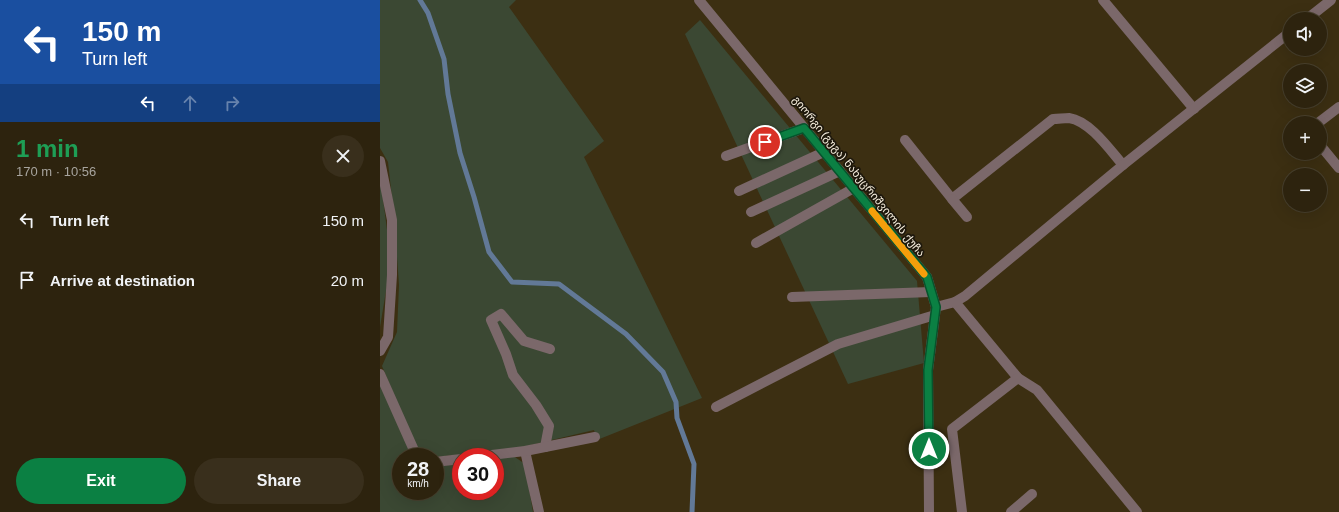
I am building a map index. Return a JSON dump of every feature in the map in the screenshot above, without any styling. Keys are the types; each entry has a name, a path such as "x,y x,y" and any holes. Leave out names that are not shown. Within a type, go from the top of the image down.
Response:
{"street":[{"name":"გიორგი (გუგა) ნახუცრიშვილის ქუჩა","path":"699,0 927,277 936,311 928,370 929,512"},
{"path":"1103,0 1194,109"},
{"path":"1316,12 1331,0"},
{"path":"716,407 838,344 936,311 965,296 1124,165 1283,38"},
{"path":"1327,116 1339,107"},
{"path":"952,199 1053,119 1069,118 1083,123 1093,131 1124,165"},
{"path":"726,156 804,128"},
{"path":"905,140 967,217"},
{"path":"739,191 824,152"},
{"path":"1327,153 1339,168"},
{"path":"380,161 392,220 392,275 388,337 380,351"},
{"path":"751,212 840,171"},
{"path":"756,243 854,188"},
{"path":"792,298 931,292"},
{"path":"955,302 1018,378 1037,390 1137,512"},
{"path":"545,447 549,426 536,404 513,375 506,354 491,320 501,314 524,340 550,349"},
{"path":"380,374 413,448"},
{"path":"962,512 952,429 1018,378"},
{"path":"504,454 525,451 595,437"},
{"path":"525,451 539,512"},
{"path":"1011,512 1032,494"}],"green space":[{"path":"380,0 516,0 509,7 604,141 584,157 702,398 597,440 594,430 514,449 452,448 452,455 444,456 444,448 416,448 382,366 397,332 399,285 388,162 380,148"},
{"path":"700,20 917,281 924,363 848,384 685,34"},
{"path":"380,175 391,261 380,327"},
{"path":"380,383 408,448 392,448 392,500 444,500 444,466 452,464 452,500 504,500 504,456 512,455 525,464 533,512 380,512"}],"waterway":[{"path":"420,0 428,13 444,59 448,94 460,153 489,252 512,282 559,284 626,334 663,372 676,402 677,418 694,464 692,512"}],"slow traffic":[{"path":"872,211 924,274"}],"route":[{"path":"765,142 804,128 927,277 936,307 928,370 929,449"}]}
